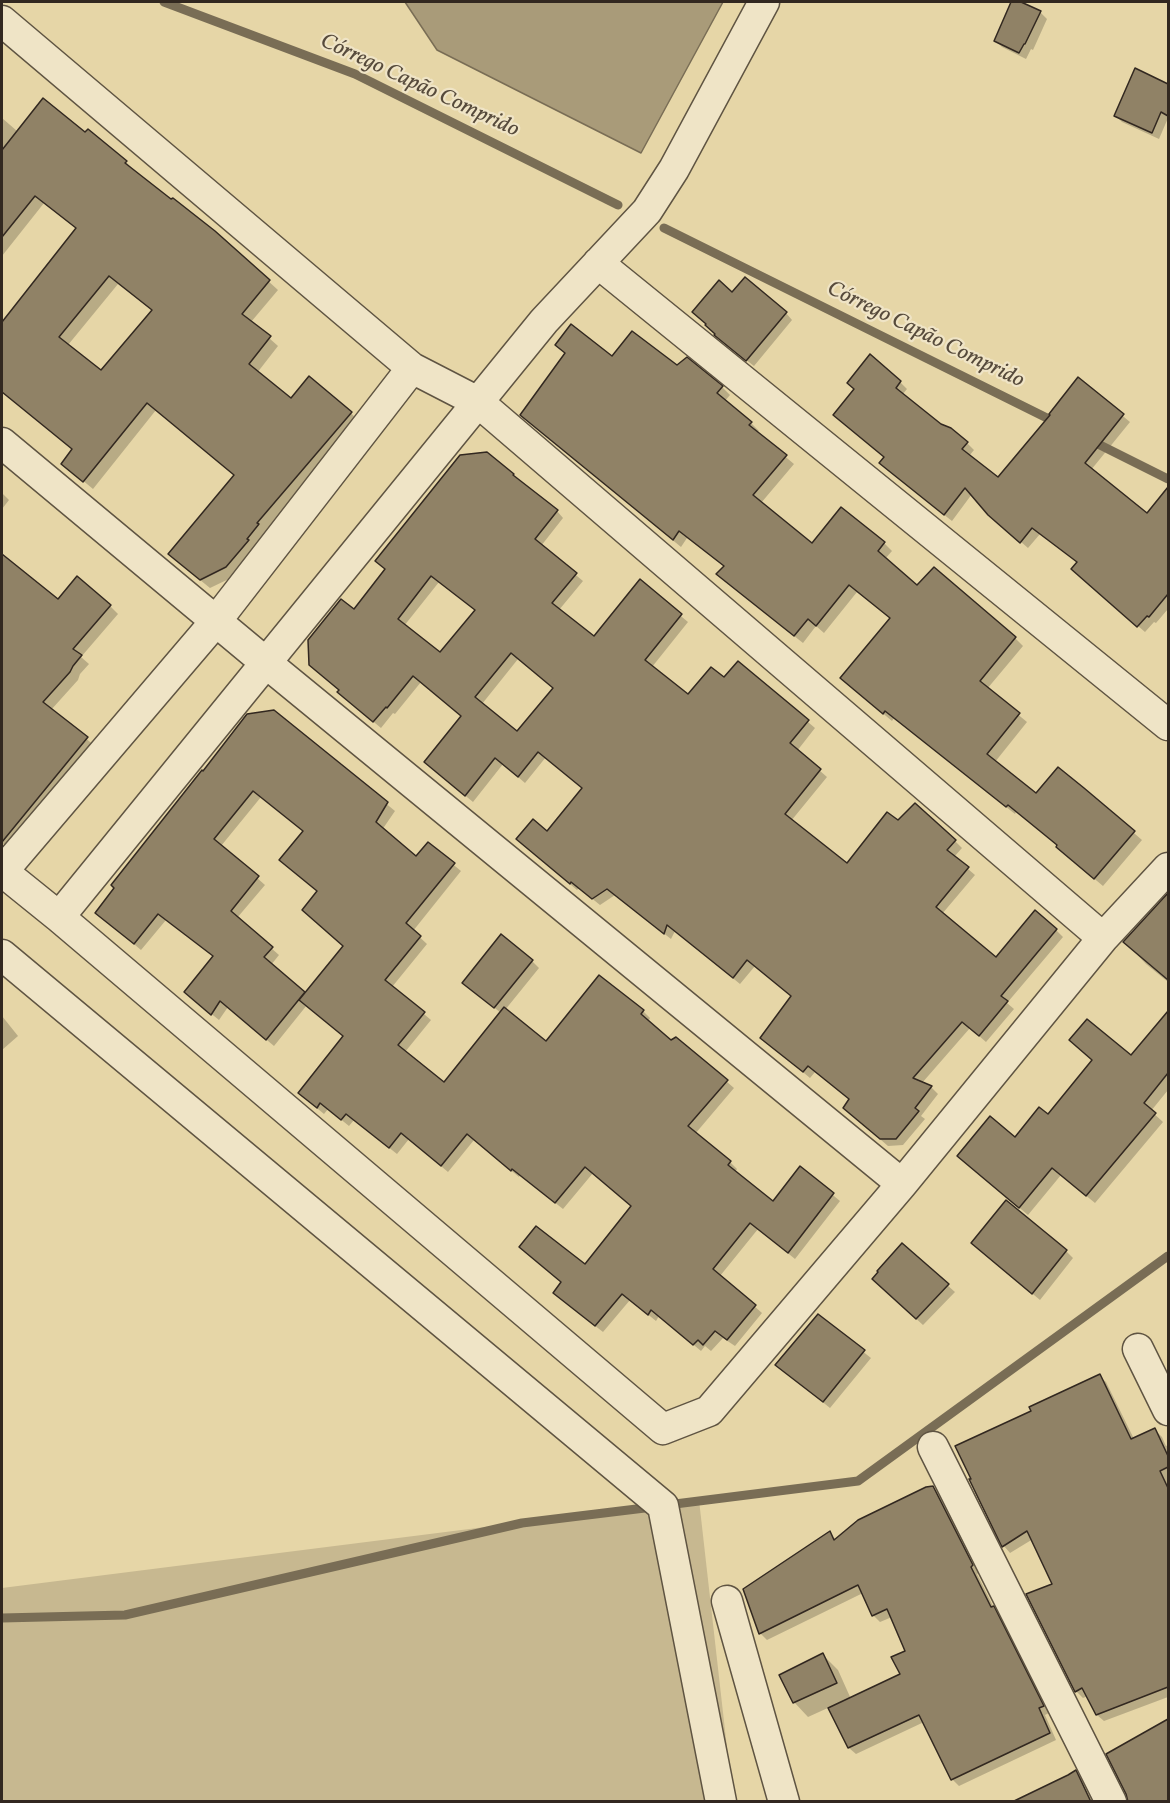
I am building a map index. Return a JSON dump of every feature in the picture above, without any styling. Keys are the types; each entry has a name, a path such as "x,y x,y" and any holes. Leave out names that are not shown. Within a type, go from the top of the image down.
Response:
{"street":[{"path":"59,917 544,321 646,211 674,169 764,2"},
{"path":"2,21 412,368 478,402 1103,938"},
{"path":"598,263 1168,726"},
{"path":"412,368 216,621 2,872 59,917 663,1429 709,1411 902,1184 1103,938 1168,868"},
{"path":"2,443 902,1184"},
{"path":"2,955 663,1506 721,1802"},
{"path":"1138,1349 1168,1410"},
{"path":"933,1447 1111,1802"},
{"path":"727,1601 787,1799"}],"shaded area":[{"path":"405,2 723,2 641,153 437,50"},
{"path":"699,1500 733,1801 2,1801 2,1588"}],"building":[{"path":"1011,2 1021,2 1041,11 1019,53 994,41"},
{"path":"1135,68 1168,84 1168,116 1161,112 1152,133 1114,116"},
{"path":"43,98 85,132 88,129 127,161 125,163 215,231 270,280 242,314 271,336 249,364 291,398 309,376 352,412 257,523 259,524 247,539 249,540 226,567 200,580 168,554 234,475 147,403 83,482 61,464 72,449 2,392 2,322 76,228 35,196 2,237 2,150","holes":["109,276 152,310 101,370 59,337"]},
{"path":"745,277 787,312 746,361 714,335 706,324 692,312 719,280 732,292"},
{"path":"571,324 612,356 632,331 677,365 687,357 723,386 717,393 752,422 749,425 787,455 753,495 812,543 841,507 885,542 878,551 917,585 934,567 1016,637 980,681 1020,713 987,754 1036,793 1058,767 1135,831 1094,879 1008,805 1006,807 885,711 883,714 840,678 890,618 849,585 816,626 808,619 794,636 716,574 724,566 679,531 673,540 520,415 565,353 555,345"},
{"path":"870,354 901,381 896,388 941,424 951,428 968,442 962,449 998,477 1050,415 1078,377 1124,414 1085,463 1147,513 1168,487 1168,594 1149,617 1147,616 1137,627 1071,569 1077,562 1032,528 1020,543 988,515 965,488 944,515 879,463 884,457 833,415 854,389 847,383"},
{"path":"487,452 558,510 535,539 577,573 552,603 594,636 640,579 682,614 645,660 688,694 711,667 724,677 738,661 809,720 790,743 821,769 785,814 847,863 887,812 898,820 915,803 956,840 947,850 969,867 936,907 996,957 1035,910 1057,929 1001,996 1008,1001 979,1036 962,1022 913,1078 932,1086 915,1108 919,1111 896,1139 880,1139 843,1108 849,1099 808,1066 803,1072 760,1038 791,996 747,960 733,978 667,925 664,934 607,889 592,899 571,882 570,884 516,839 533,819 547,831 582,788 538,752 518,777 495,758 465,796 424,762 461,716 413,676 373,722 309,665 308,640 341,599 354,609 385,569 375,561 460,455","holes":["431,576 475,610 440,652 398,619","511,653 553,688 517,731 475,697"]},
{"path":"2,554 58,599 77,576 111,605 73,649 82,655 43,702 88,737 2,842"},
{"path":"274,710 388,802 376,822 416,856 428,842 455,863 406,923 421,936 385,980 425,1012 398,1045 444,1082 504,1007 546,1041 599,975 644,1010 641,1014 671,1040 676,1037 728,1080 688,1126 731,1161 728,1165 773,1201 800,1166 834,1193 788,1253 750,1223 713,1269 756,1305 727,1340 715,1331 703,1345 698,1340 693,1345 651,1310 648,1315 622,1294 595,1326 553,1293 561,1282 519,1247 536,1226 585,1264 631,1206 585,1167 555,1203 512,1169 511,1171 467,1134 441,1166 401,1133 389,1148 346,1114 341,1120 320,1103 317,1108 298,1093 343,1036 299,1000 343,946 302,910 317,891 279,860 303,831 253,791 214,839 259,876 231,911 273,947 264,957 305,992 266,1040 220,1001 211,1015 184,992 213,956 158,914 134,944 95,913 114,888 111,885 247,714"},
{"path":"1168,893 1168,980 1123,942"},
{"path":"501,934 533,960 494,1008 462,983"},
{"path":"1168,1011 1168,1073 1144,1103 1156,1113 1086,1196 1052,1168 1019,1208 957,1156 990,1116 1015,1137 1039,1107 1048,1114 1092,1060 1069,1040 1087,1019 1131,1055"},
{"path":"1006,1200 1067,1250 1032,1294 971,1243"},
{"path":"902,1243 949,1284 916,1319 872,1279"},
{"path":"818,1314 865,1350 823,1402 775,1365"},
{"path":"1100,1374 1131,1439 1155,1428 1168,1456 1168,1467 1160,1471 1168,1488 1168,1687 1096,1715 1082,1688 1075,1692 1026,1594 1052,1584 1027,1531 1002,1547 955,1446 1031,1411 1029,1407"},
{"path":"933,1486 973,1565 971,1567 991,1607 994,1606 1044,1706 1039,1708 1050,1733 951,1780 919,1715 848,1748 828,1708 900,1674 891,1657 905,1651 887,1609 872,1616 858,1585 759,1634 743,1589 830,1531 834,1540 858,1520 926,1487"},
{"path":"823,1653 837,1683 793,1703 779,1675"},
{"path":"1168,1719 1168,1802 1128,1802 1106,1754"},
{"path":"1076,1770 1091,1802 1012,1802 1068,1775"}],"waterway":[{"name":"Córrego Capão Comprido","path":"164,2 355,74 618,205"},
{"name":"Córrego Capão Comprido","path":"664,228 1057,423"},
{"name":"Córrego Capão Comprido","path":"1090,440 1168,479"},
{"path":"667,1505 858,1481 1168,1256"},
{"path":"2,1618 125,1615 522,1523 653,1507"}]}
